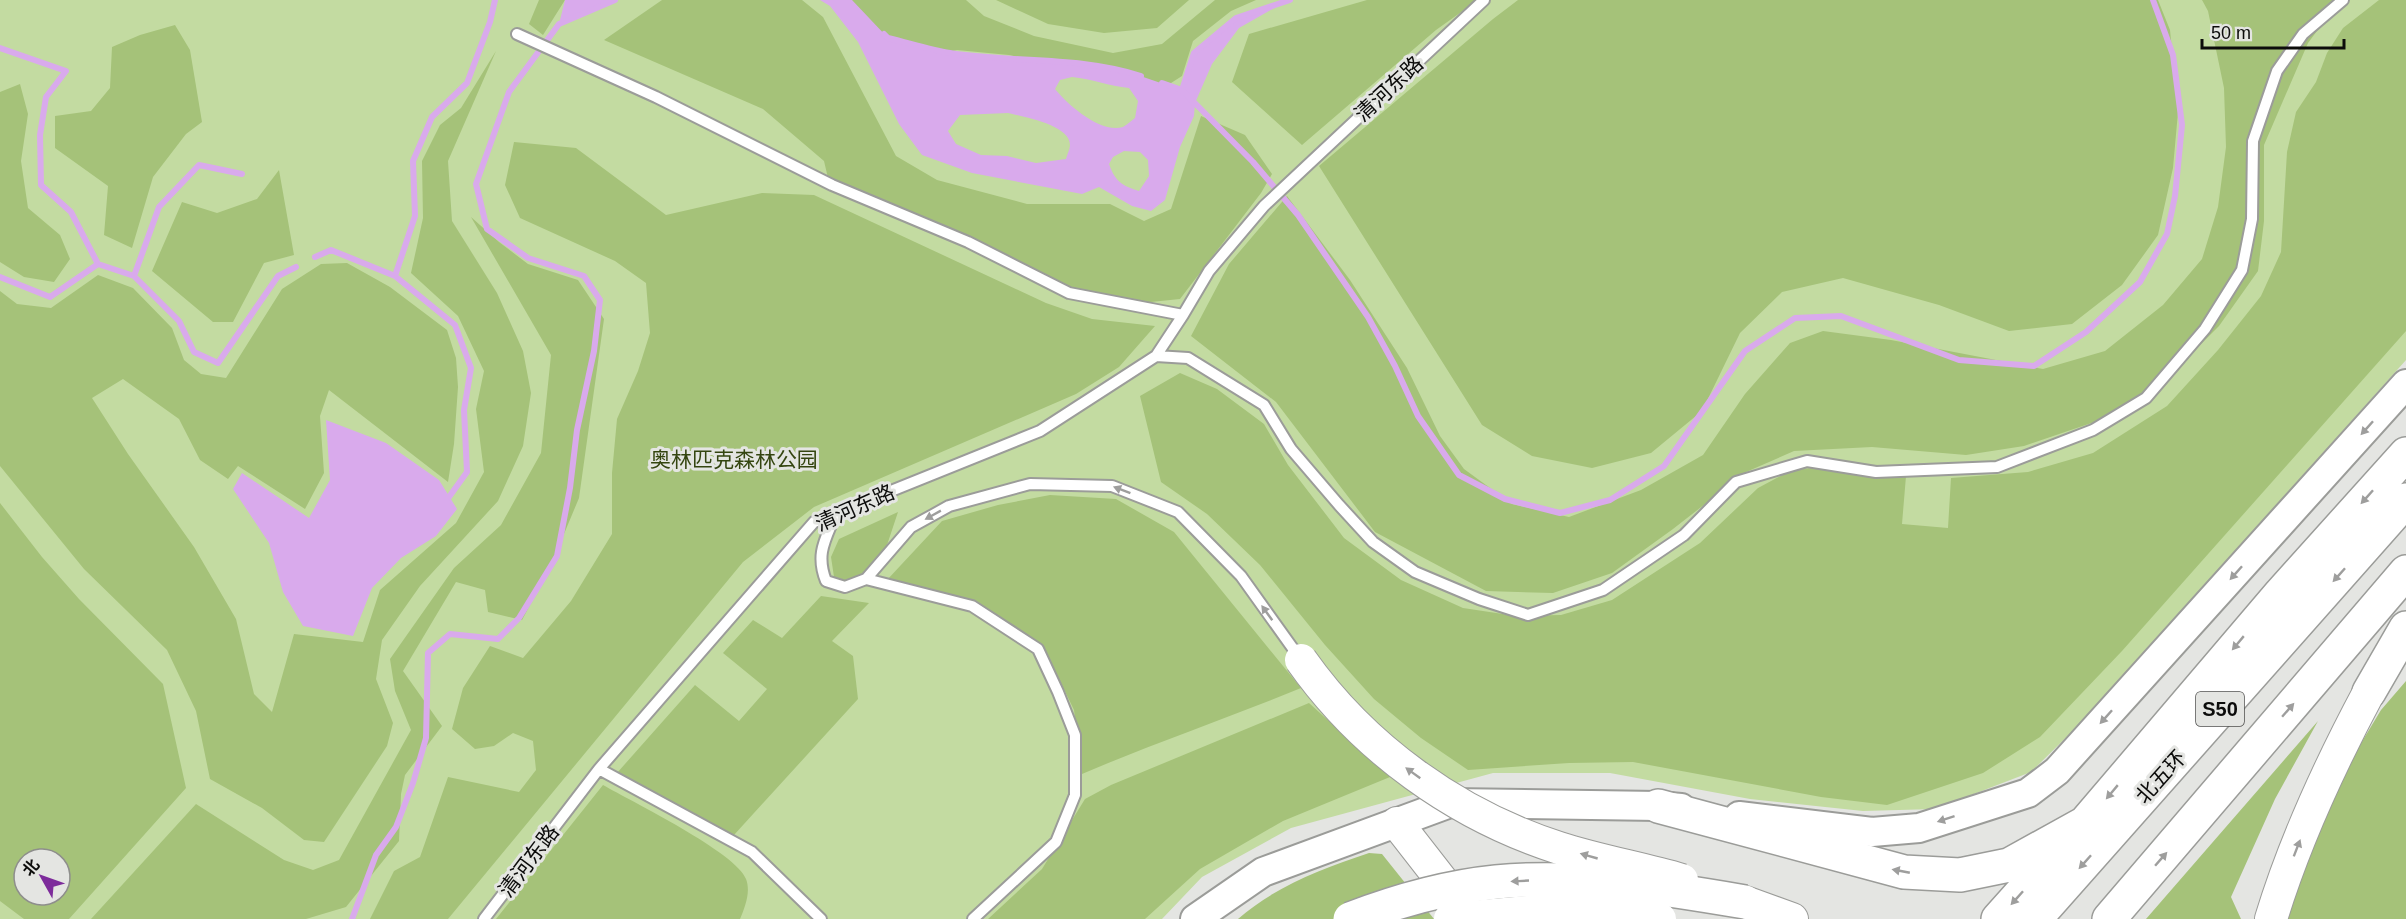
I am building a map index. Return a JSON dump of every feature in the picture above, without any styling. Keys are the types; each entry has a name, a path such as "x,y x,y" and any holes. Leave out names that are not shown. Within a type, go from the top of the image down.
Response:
{"highway":[{"path":"1998,919 2085,823 2281,593 2406,454"},
{"name":"北五环","path":"2035,919 2406,500"},
{"name":"S50","path":"2109,919 2406,572"},
{"path":"2368,692 2406,628"},
{"path":"1658,806 1904,872 1960,875 2009,865 2085,823"},
{"path":"1350,919 1421,895 1495,882 1549,879 1665,889 1745,902"}],"main road":[{"path":"1301,660 1336,705 1376,744 1420,778 1483,816 1559,848 1666,876 1792,919"},
{"path":"2273,911 2311,811 2337,752 2368,692"},
{"path":"1396,823 1472,919"},
{"path":"1450,919 1560,909 1622,913 1660,919"}],"street":[{"path":"1195,919 1263,872 1450,803 1658,806 1872,832 1919,828 2028,793 2056,771 2406,384"},
{"path":"2368,692 2406,653"}],"lane":[{"name":"清河东路","path":"484,919 599,769 814,522 1040,431 1156,356 1184,315 1209,271 1264,206 1484,0"},
{"path":"1156,356 1188,358 1264,405 1291,449 1339,505 1373,542 1415,572 1479,599 1528,615 1603,590 1684,535 1736,482 1807,462 1876,472 1997,467 2093,430 2145,398 2205,329 2242,270 2252,219 2253,141 2277,71 2302,34 2343,0"},
{"path":"517,34 656,97 832,185 968,242 1069,293 1184,315"},
{"path":"836,513 820,554 820,567 826,581 845,587 866,579 911,527 949,506 1030,484 1112,486 1178,512 1240,576 1301,660"},
{"path":"866,579 972,606 1038,648 1059,692 1075,735 1076,795 1056,842 973,919"},
{"path":"599,769 752,852 821,919"}],"green space":[{"name":"奥林匹克森林公园","path":"0,0 2406,0 2406,360 2097,707 2031,772 1935,809 1863,811 1750,799 1610,773 1493,773 1291,828 1202,877 1162,919 0,919"},
{"path":"539,0 565,0 543,35 529,24"},
{"path":"662,0 802,0 823,17 896,156 937,180 1027,204 1110,204 1144,221 1171,209 1201,116 1245,135 1272,174 1261,193 1180,299 1141,303 1068,293 828,178 824,161 763,109 604,40"},
{"path":"847,0 966,0 984,16 1034,36 1113,53 1162,44 1215,0 1256,0 1231,11 1193,41 1182,76 1160,90 1009,55 957,50 921,58 866,28"},
{"path":"996,0 1189,0 1157,28 1104,33 1048,24"},
{"path":"1367,0 1478,0 1436,30 1302,145 1232,82 1249,34"},
{"path":"1518,0 2158,0 2170,30 2178,112 2173,168 2158,235 2122,285 2072,324 2009,331 1939,305 1843,278 1782,292 1740,333 1702,411 1651,453 1592,468 1532,456 1482,425 1319,166"},
{"path":"2202,0 2340,0 2308,43 2264,145 2264,221 2258,271 2219,326 2163,382 2106,418 2024,446 1966,455 1872,447 1794,451 1746,472 1612,573 1553,593 1486,591 1375,532 1276,402 1191,336 1229,264 1287,196 1350,280 1407,368 1440,436 1464,469 1512,504 1569,517 1641,490 1703,455 1745,394 1790,343 1823,331 1891,340 2043,369 2105,351 2163,305 2202,259 2218,207 2226,147 2224,88 2208,11"},
{"path":"2379,0 2406,0 2406,331 2122,651 2040,737 1983,773 1887,805 1821,797 1633,762 1569,763 1468,770 1421,738 1374,699 1325,645 1260,565 1207,514 1161,482 1140,396 1180,373 1217,389 1264,424 1288,465 1344,538 1401,580 1463,608 1516,616 1561,615 1612,600 1700,543 1758,488 1792,470 1821,467 1906,476 1902,524 1948,528 1951,478 2028,472 2093,453 2167,406 2218,350 2261,296 2281,252 2287,152 2296,112 2316,82 2327,53 2343,28"},
{"path":"175,25 190,50 202,122 186,134 153,177 132,248 104,235 108,186 55,148 55,116 91,111 110,88 112,47 140,35"},
{"path":"496,51 448,161 452,221 497,293 523,351 531,393 523,446 498,501 420,586 382,640 376,679 393,723 387,746 324,842 304,840 262,808 210,779 196,711 167,650 84,569 0,466 0,291 17,304 51,308 98,275 133,288 172,328 184,360 201,374 226,378 282,289 321,264 347,263 390,287 447,330 456,358 458,387 454,444 448,482 329,390 320,416 324,473 305,509 238,466 228,479 200,460 179,419 123,379 92,398 128,454 194,547 236,619 254,694 272,712 294,634 363,642 380,590 456,523 484,472 476,409 484,371 458,316 411,273 423,218 422,161 440,125 461,108"},
{"path":"20,84 28,114 21,161 28,208 60,235 70,259 54,282 24,277 0,262 0,92"},
{"path":"514,142 576,148 666,215 762,193 814,195 1046,303 1092,319 1155,326 1119,367 1076,394 814,507 743,562 448,919 370,919 394,871 420,857 448,777 519,792 536,770 533,741 513,733 494,746 475,749 452,729 463,688 490,646 523,658 571,601 612,534 612,473 617,419 638,371 650,333 646,283 615,261 520,218 505,185"},
{"path":"279,170 294,255 264,263 233,322 213,322 152,271 182,202 217,213 257,199"},
{"path":"471,217 528,264 578,280 604,319 579,498 551,565 522,620 488,612 485,590 456,582 403,671 442,726 405,775 401,794 399,841 346,907 306,919 91,919 196,804 284,860 313,870 339,860 411,730 395,691 390,659 454,568 501,525 541,453 551,355"},
{"path":"1050,495 1116,499 1174,532 1301,688 1082,774 1074,710 1048,656 1029,638 977,605 887,580 942,521 998,505"},
{"path":"0,503 42,557 79,599 163,684 186,788 69,919 24,919 0,901"},
{"path":"898,512 887,545 869,570 848,581 834,577 831,557 839,539"},
{"path":"821,596 869,603 832,641 853,656 858,699 734,835 617,773 695,685 739,721 767,689 723,653 753,620 782,638"},
{"path":"2406,681 2406,919 2285,919 2337,783 2381,710"},
{"path":"1309,703 1390,777 1283,821 1200,869 1145,919 988,919 1042,869 1085,799 1111,785"},
{"path":"2318,721 2275,799 2231,897 2241,919 2146,919"},
{"path":"603,785 704,842 738,868 746,879 748,889 740,919 496,919"},
{"path":"1369,853 1382,854 1434,919 1238,919 1283,888 1334,865"}],"shaded area":[{"path":"565,0 615,0 559,24"},
{"path":"820,0 852,0 888,38 951,53 1123,70 1181,90 1194,53 1236,18 1285,2 1239,28 1212,64 1195,103 1194,116 1180,147 1165,200 1151,211 1132,206 1099,187 1082,194 972,173 922,155 899,124 858,42 830,6","holes":["1072,77 1129,88 1138,101 1135,118 1123,127 1114,128 1086,117 1055,89 1060,80","1008,113 1055,127 1068,138 1070,147 1066,159 1036,163 1007,156 981,155 956,144 948,131 960,115","1124,151 1140,152 1148,160 1149,176 1139,191 1124,185 1117,179 1109,164 1113,157"]},
{"path":"326,420 386,443 439,480 457,509 436,536 401,558 372,588 353,636 303,626 283,592 269,543 233,489 242,473 309,518 330,480"}],"waterway":[{"path":"449,497 467,472 464,410 471,368 455,325 395,276 415,216 413,161 432,117 467,83 490,22 495,0"},
{"path":"352,919 376,855 396,827 413,783 426,738 428,653 450,634 498,639 519,618 557,556 570,488 577,430 594,351 600,300 584,276 528,258 487,229 476,184 509,92 559,24 615,0"},
{"path":"1162,83 1182,90 1194,53 1236,18 1290,0"},
{"path":"1182,90 1253,162 1298,215 1368,317 1395,366 1418,416 1459,475 1505,499 1560,513 1610,500 1664,466 1745,351 1795,318 1841,316 1959,360 2034,366 2086,332 2140,282 2167,234 2175,196 2182,125 2173,55 2153,0"},
{"path":"884,34 888,38 950,53 1094,65 1141,76"},
{"path":"0,48 66,71 46,97 40,135 41,185 71,212 98,264"},
{"path":"134,276 159,207 199,165 242,174"},
{"path":"315,257 331,250 395,276"},
{"path":"0,277 50,297 98,264 134,276 179,321 194,352 218,363 278,276 296,267"}]}
